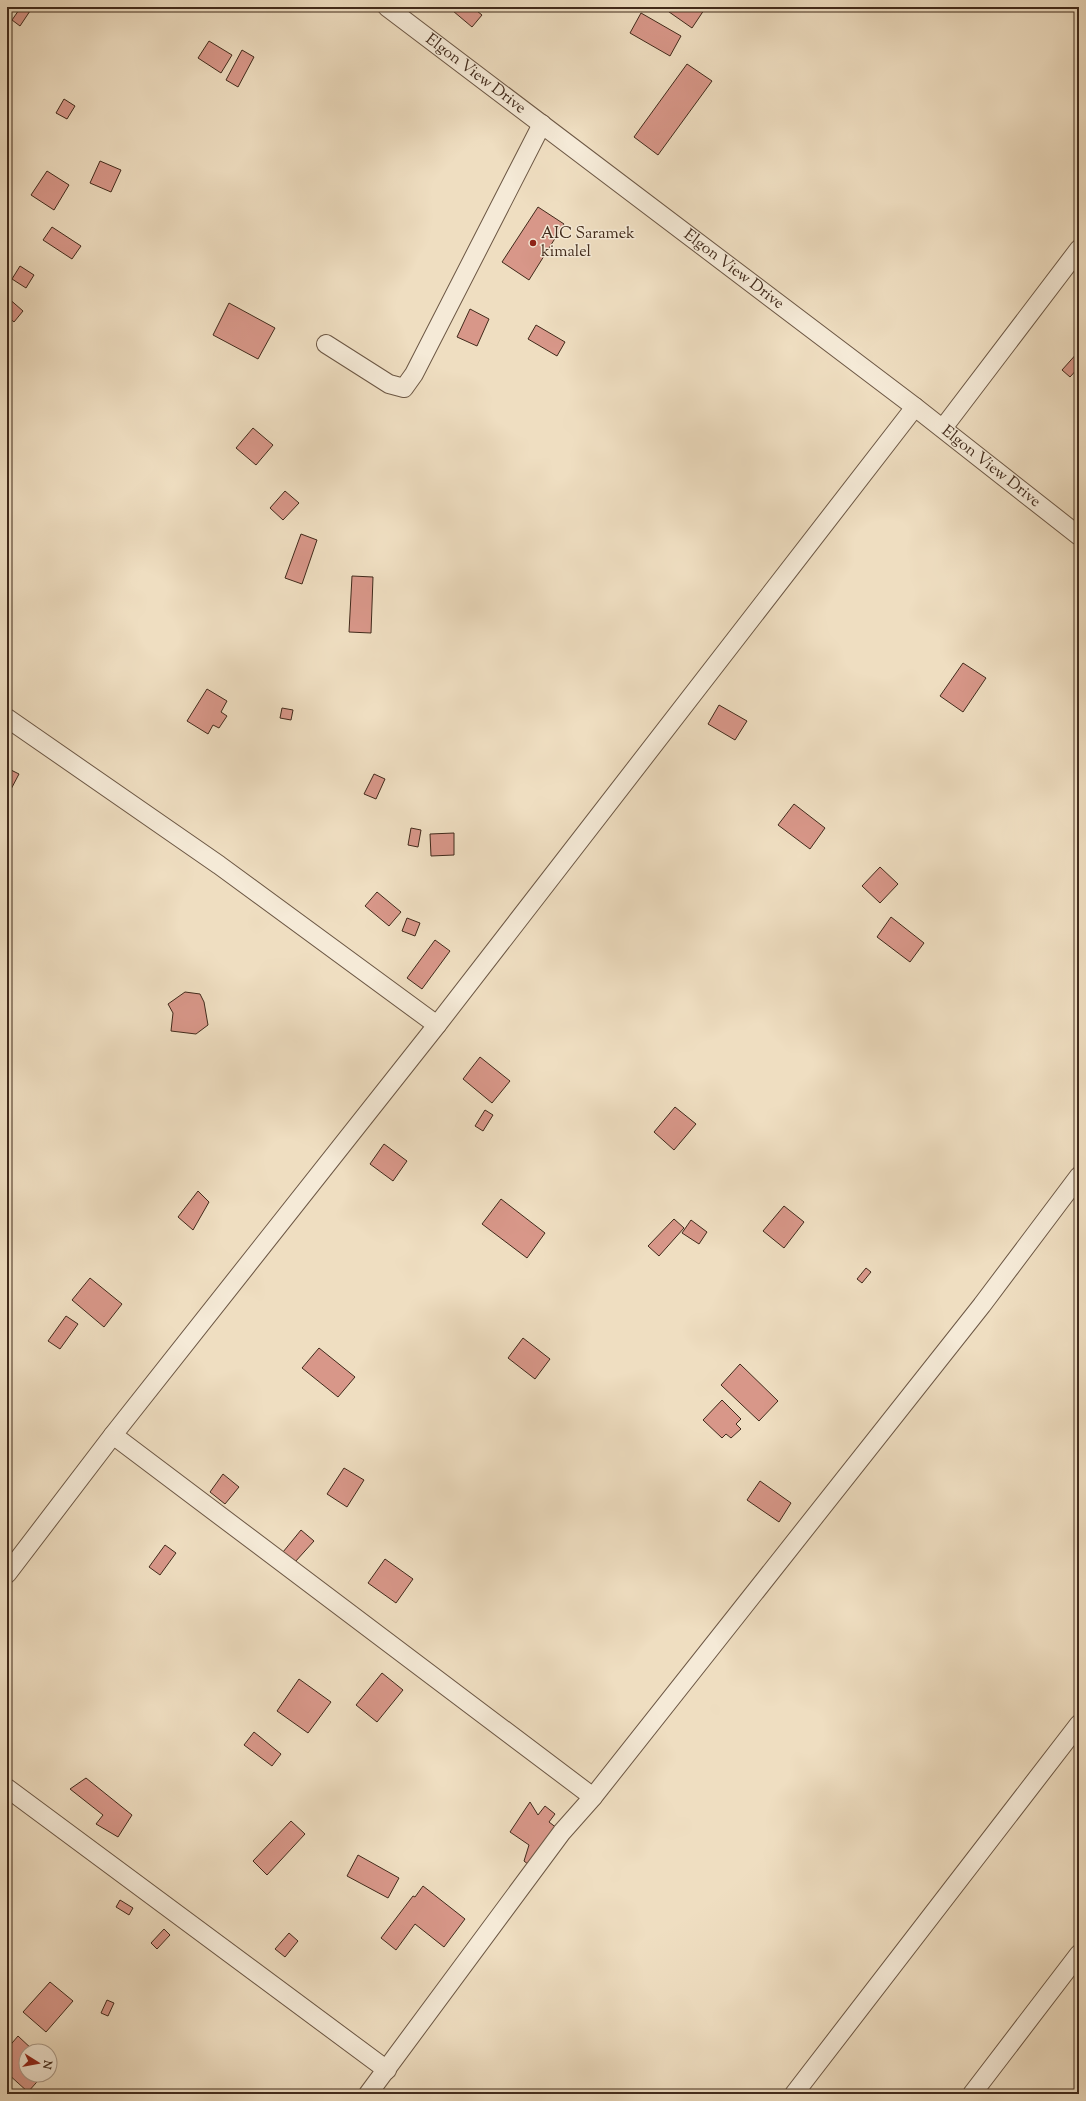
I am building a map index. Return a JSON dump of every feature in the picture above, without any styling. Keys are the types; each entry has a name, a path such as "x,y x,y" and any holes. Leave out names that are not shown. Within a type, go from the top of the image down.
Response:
{"street":[{"name":"Elgon View Drive","path":"387,7 943,428 1079,536"},
{"path":"326,344 389,384 404,388 414,374 542,124"},
{"path":"943,428 1079,249"},
{"path":"7,1574 113,1435 437,1025 915,407"},
{"path":"7,718 219,865 437,1025"},
{"path":"368,2094 562,1832 593,1797 982,1305 1079,1176"},
{"path":"113,1435 593,1797"},
{"path":"794,2094 1078,1728"},
{"path":"7,1788 387,2070"},
{"path":"972,2094 1079,1954"}],"building":[{"path":"21,7 30,11 20,26 12,20"},
{"path":"456,7 472,7 482,15 472,27 453,11"},
{"path":"662,7 706,7 692,28"},
{"path":"641,13 681,36 670,56 630,33"},
{"path":"209,41 232,55 221,73 198,58"},
{"path":"242,50 254,57 238,87 226,80"},
{"path":"687,64 712,81 658,155 634,137"},
{"path":"64,99 75,106 67,119 56,113"},
{"path":"100,161 121,170 111,192 90,183"},
{"path":"47,171 69,185 54,210 31,195"},
{"name":"AIC Saramek kimalel","path":"538,207 564,224 529,280 502,262"},
{"path":"52,227 81,246 72,259 43,240"},
{"path":"20,266 34,275 26,288 12,279"},
{"path":"7,297 23,311 14,322 7,316"},
{"path":"229,303 275,328 258,359 213,335"},
{"path":"470,309 489,319 477,346 457,337"},
{"path":"536,325 565,342 557,356 528,339"},
{"path":"1079,351 1079,367 1070,377 1062,370"},
{"path":"253,428 273,445 256,465 236,448"},
{"path":"285,491 299,503 283,520 270,508"},
{"path":"301,534 317,540 302,584 285,578"},
{"path":"352,576 373,577 371,633 349,632"},
{"path":"963,663 986,678 963,712 940,696"},
{"path":"207,689 227,701 221,712 227,716 219,728 213,725 208,734 187,721"},
{"path":"719,705 747,721 735,740 708,724"},
{"path":"282,708 293,710 291,720 280,718"},
{"path":"7,768 19,774 9,793 7,792"},
{"path":"374,774 385,779 376,799 364,794"},
{"path":"794,804 825,828 810,849 778,825"},
{"path":"411,828 421,830 418,847 408,845"},
{"path":"454,833 454,855 431,856 430,834"},
{"path":"880,867 898,884 880,903 862,886"},
{"path":"377,892 401,912 389,926 365,906"},
{"path":"891,917 924,943 910,962 877,937"},
{"path":"407,918 420,923 415,936 402,931"},
{"path":"435,940 450,951 422,989 407,978"},
{"path":"7,944 11,947 7,953"},
{"path":"185,992 200,994 204,1002 208,1025 196,1034 171,1031 173,1013 168,1004"},
{"path":"480,1057 510,1081 492,1103 463,1079"},
{"path":"675,1107 696,1124 674,1150 654,1132"},
{"path":"485,1110 493,1115 483,1131 475,1126"},
{"path":"384,1144 407,1161 393,1181 370,1164"},
{"path":"198,1191 209,1202 193,1230 178,1217"},
{"path":"501,1199 545,1233 527,1258 482,1224"},
{"path":"784,1206 804,1222 784,1248 763,1231"},
{"path":"674,1219 684,1228 659,1256 648,1246"},
{"path":"691,1220 707,1232 699,1244 682,1233"},
{"path":"866,1268 871,1272 862,1283 857,1279"},
{"path":"90,1278 122,1304 104,1327 72,1300"},
{"path":"66,1316 78,1324 60,1349 48,1341"},
{"path":"523,1338 550,1359 535,1379 508,1358"},
{"path":"319,1348 355,1377 338,1397 302,1368"},
{"path":"740,1364 778,1401 759,1421 721,1385"},
{"path":"722,1400 741,1419 736,1424 741,1429 731,1438 726,1434 722,1438 703,1420"},
{"path":"344,1468 364,1480 347,1507 327,1494"},
{"path":"223,1474 239,1487 225,1504 210,1492"},
{"path":"760,1481 791,1503 779,1522 747,1500"},
{"path":"301,1530 314,1541 295,1562 283,1552"},
{"path":"165,1545 176,1553 160,1575 149,1567"},
{"path":"385,1559 413,1579 396,1603 368,1583"},
{"path":"382,1673 403,1690 377,1722 356,1705"},
{"path":"299,1679 331,1702 308,1733 277,1711"},
{"path":"254,1732 281,1754 272,1766 244,1745"},
{"path":"86,1778 132,1815 118,1837 96,1824 103,1815 70,1789"},
{"path":"530,1802 538,1815 545,1806 555,1814 549,1822 562,1832 534,1869 524,1861 529,1845 510,1832"},
{"path":"291,1821 305,1834 267,1875 253,1861"},
{"path":"358,1855 399,1878 388,1898 347,1876"},
{"path":"423,1886 465,1919 444,1947 415,1924 396,1950 381,1938 413,1896 415,1897"},
{"path":"120,1900 133,1908 129,1915 116,1907"},
{"path":"164,1929 170,1935 157,1949 151,1943"},
{"path":"289,1933 298,1941 285,1957 275,1949"},
{"path":"50,1982 73,2001 46,2032 23,2012"},
{"path":"107,2000 114,2003 108,2016 101,2013"},
{"path":"18,2036 25,2043 18,2043 18,2083 7,2073 7,2049"},
{"path":"18,2083 36,2083 28,2092"}],"place":[{"name":"AIC Saramek kimalel","path":"533,243"}]}
